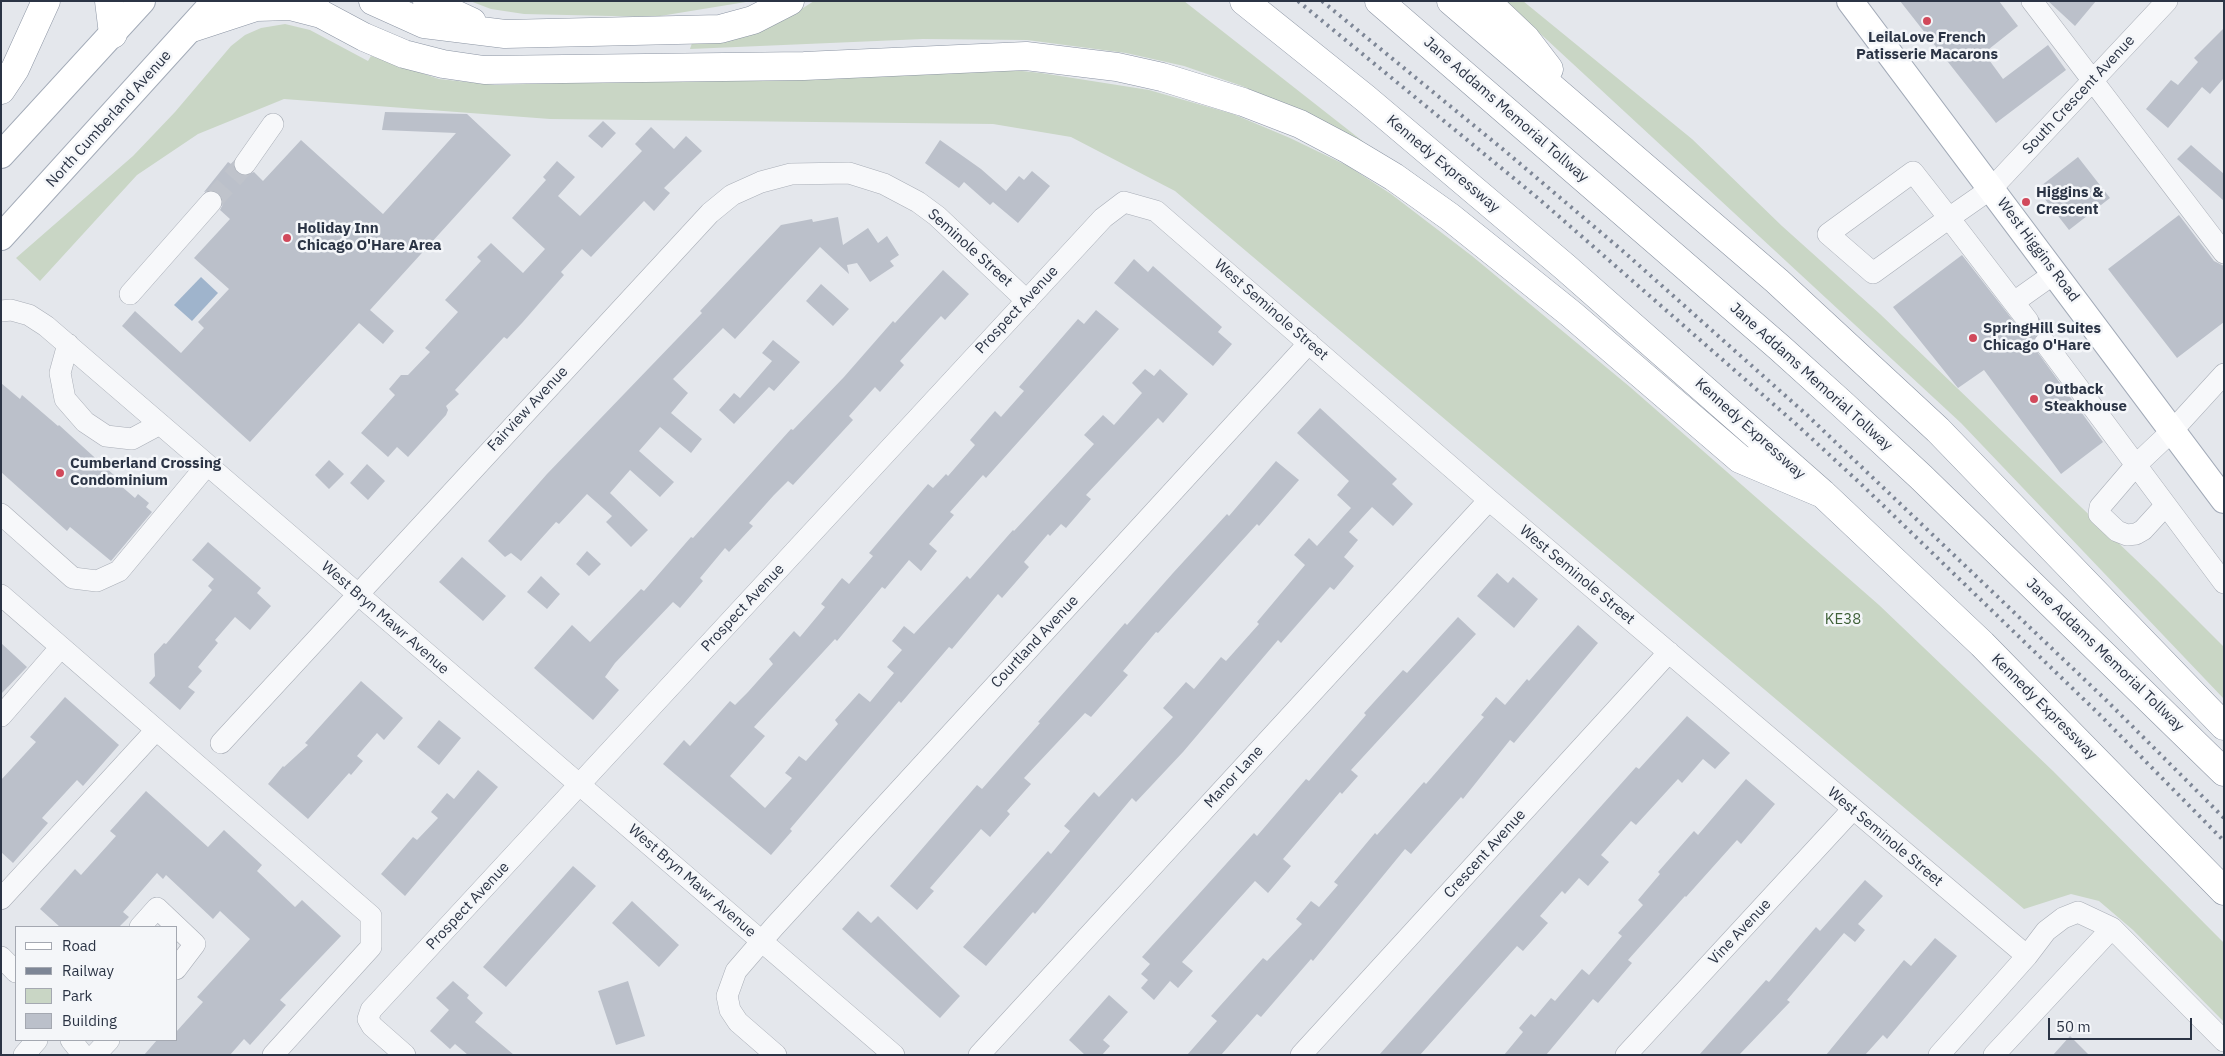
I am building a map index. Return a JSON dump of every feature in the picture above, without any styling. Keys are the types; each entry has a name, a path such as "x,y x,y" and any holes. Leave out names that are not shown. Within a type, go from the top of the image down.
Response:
{"highway":[{"path":"1,90 15,69 46,1"},
{"path":"109,1 112,34"},
{"path":"374,1 424,24 520,34 720,29 753,20 780,8 790,1"},
{"path":"427,1 491,32"},
{"name":"Kennedy Expressway","path":"1244,1 1365,98 1565,267 1823,494 1982,644 2224,891"},
{"name":"Jane Addams Memorial Tollway","path":"1379,1 1841,403 1928,483 2224,772"},
{"path":"1451,1 1777,282 1938,430 2224,726"},
{"path":"1486,1 1526,39 1591,120"},
{"path":"192,28 266,6 314,7 364,36 404,54 443,64 484,70 804,66 1026,56 1117,67 1162,77 1243,102 1300,124 1394,177 1450,217 1572,314 1740,458 1823,494"}],"main road":[{"path":"112,34 120,1"},
{"path":"1,155 142,1"},
{"name":"North Cumberland Avenue","path":"1,237 215,1"},
{"name":"West Higgins Road","path":"1850,1 2224,500"}],"street":[{"path":"2032,1 2224,253"},
{"name":"South Crescent Avenue","path":"1949,218 1912,172 1828,234 1873,273 1992,188 2167,1"},
{"path":"245,164 273,124"},
{"name":"Fairview Avenue","path":"222,743 357,594 710,213 732,195 762,182 791,174 850,173 884,184"},
{"name":"Seminole Street","path":"884,184 918,202 937,216 1026,301"},
{"path":"130,294 211,202"},
{"name":"Prospect Avenue","path":"405,1055 372,1026 368,1019 372,1010 1103,218 1124,202"},
{"name":"West Seminole Street","path":"1124,202 1156,211 1489,500 2027,956"},
{"path":"1949,218 2028,321"},
{"path":"2014,302 2055,273"},
{"name":"West Bryn Mawr Avenue","path":"1,311 11,310 29,315 68,344 894,1055"},
{"name":"Courtland Avenue","path":"761,940 1309,343"},
{"path":"2045,343 2224,583"},
{"path":"68,344 60,373 65,399 85,422 106,436 132,439 160,424"},
{"path":"2165,506 2143,530 2136,534 2127,535 2117,531 2100,514 2100,507 2136,465 2172,431 2224,374"},
{"path":"1,514 73,578 96,581 119,570 207,465"},
{"name":"Manor Lane","path":"979,1055 1489,500"},
{"path":"1,595 370,916 370,947 272,1055"},
{"path":"1,716 61,647"},
{"name":"Crescent Avenue","path":"1301,1055 1669,652"},
{"path":"1,899 156,730"},
{"name":"Vine Avenue","path":"1626,1055 1853,809"},
{"path":"141,926 157,908 176,926"},
{"path":"1939,1055 2027,956 2046,931 2063,918 2078,912 2112,928 2224,1041"},
{"path":"178,928 195,944 178,965"},
{"path":"1994,1055 2112,928"},
{"name":"West Bryn Mawr Avenue","path":"761,940 736,971 727,996 730,1010 738,1022 776,1055"},
{"path":"1,957 15,971"},
{"path":"24,1055 36,1041"},
{"path":"72,1041 83,1055"},
{"path":"95,1055 108,1041"}],"green space":[{"path":"470,1 752,1 654,17 524,14 491,9"},
{"path":"814,1 1184,1 1370,147 1325,122 1242,86 1184,66 1126,53 1027,40 923,39 690,49 692,43 743,35 784,20"},
{"path":"1505,1 1523,1 1692,139 1782,226 1880,314 2157,580 2224,647 2224,699 1961,423"},
{"name":"KE38","path":"285,24 310,30 368,61 371,56 439,79 495,85 1003,69 1041,73 1149,90 1233,114 1290,138 1348,166 1391,194 1472,256 1630,387 1879,605 2053,771 2224,943 2224,1022 2133,930 2099,901 2071,894 2024,909 1175,191 1071,137 993,124 550,119 284,99 198,134 137,175 40,281 16,258 133,156 175,112 231,46 245,35 261,28"}],"water":[{"path":"201,277 218,293 192,321 174,305"}],"building":[{"path":"1900,1 1999,1 2018,26 1984,53 2003,79 2048,45 2066,70 1996,123"},
{"path":"2048,1 2096,1 2075,26"},
{"path":"2224,28 2224,78 2210,94 2202,87 2168,128 2146,109 2171,80 2178,85 2198,62 2194,58"},
{"path":"385,112 467,114 511,155 370,310 394,331 383,344 359,323 250,442 122,326 135,311 181,353 204,328 198,322 229,289 194,258 230,219 220,210 223,204 220,193 213,190 204,192 228,162 231,164 233,162 234,169 238,174 244,176 254,172 263,181 301,140 383,214 456,133 382,130"},
{"path":"603,121 616,133 602,148 588,136"},
{"path":"651,127 674,149 686,136 702,151 664,188 670,193 654,211 644,201 591,257 582,249 561,272 564,275 522,323 507,339 504,337 455,390 459,394 446,406 448,410 446,415 408,457 397,447 388,457 361,433 395,395 389,389 401,375 408,375 430,352 425,348 458,312 445,300 481,261 477,257 491,243 523,273 545,249 512,218 546,180 543,177 557,161 575,177 558,196 580,216 642,151 635,144"},
{"path":"940,140 981,169 1006,191 1019,176 1024,180 1032,171 1050,186 1018,223 993,202 990,205 964,182 959,188 925,163"},
{"path":"2191,145 2224,174 2224,201 2177,159"},
{"path":"2078,157 2110,198 2069,230 2037,189"},
{"path":"2179,215 2214,261 2224,266 2224,322 2177,358 2108,269"},
{"path":"838,217 843,245 868,228 878,243 887,236 899,255 890,261 894,266 870,282 857,263 847,265 849,274 820,247 735,339 723,328 673,379 688,393 671,413 702,439 691,453 660,427 639,451 674,482 660,497 630,470 610,493 648,530 631,547 606,522 612,516 587,494 559,524 556,522 521,561 511,553 505,557 488,541 547,474 702,313 700,311 781,225 812,219 813,222"},
{"name":"SpringHill Suites Chicago O'Hare","path":"1962,255 2033,346 2103,442 2061,474 1984,370 1958,388 1893,307"},
{"path":"1134,259 1148,272 1153,266 1222,327 1218,332 1232,344 1213,366 1114,283"},
{"path":"943,270 969,294 945,320 941,316 928,330 900,361 904,365 880,392 875,387 849,416 853,420 793,485 788,481 774,495 749,523 753,526 729,552 725,548 700,578 703,581 680,608 673,602 615,663 605,677 619,690 593,720 534,668 572,625 590,642 641,589 644,591 791,429 793,430 844,377 893,321 895,323"},
{"path":"821,284 849,309 833,326 806,301"},
{"path":"1096,310 1119,329 986,478 983,475 950,512 954,515 929,544 937,551 921,571 909,560 885,589 882,587 837,641 835,639 754,727 765,736 730,776 765,808 792,778 785,773 799,756 806,761 838,724 835,720 859,693 870,702 894,673 887,667 902,650 892,641 904,626 914,634 967,576 970,579 1094,444 1084,435 1103,415 1114,425 1142,393 1132,383 1145,369 1154,376 1160,369 1188,394 1163,423 1158,418 1086,495 1091,499 1066,528 1061,524 1050,536 1048,534 1024,562 1029,567 1002,598 998,594 952,649 949,647 901,703 899,701 790,829 792,831 771,855 663,764 684,740 690,746 730,701 735,705 748,692 773,664 769,659 794,631 800,637 825,607 821,604 842,578 849,584 873,556 869,553 928,484 933,488 946,474 948,476 975,445 970,440 995,411 1001,417 1024,391 1019,387 1078,319 1084,324"},
{"path":"773,340 800,362 774,391 769,387 734,424 719,410 734,393 740,398 772,361 762,353"},
{"name":"Cumberland Crossing Condominium","path":"1,383 20,399 22,395 59,425 115,476 113,479 135,498 138,494 149,503 146,507 152,512 111,561 70,527 67,531 1,472"},
{"path":"1320,408 1397,479 1392,484 1413,504 1393,526 1372,507 1349,532 1358,540 1344,557 1354,566 1334,590 1330,587 1281,643 1278,640 1183,752 1136,802 1132,798 1035,914 1033,912 986,966 963,947 1048,851 1051,854 1070,831 1064,826 1094,792 1099,797 1173,717 1163,708 1186,682 1194,689 1221,657 1226,661 1259,624 1257,622 1305,565 1294,555 1309,538 1317,546 1351,508 1337,495 1349,481 1297,433"},
{"path":"329,460 344,474 329,489 315,475"},
{"path":"1276,461 1299,480 1259,526 1257,524 1158,633 1156,632 1123,671 1128,675 1091,717 1085,713 1024,778 1031,784 1007,811 1010,814 990,837 981,829 930,888 934,891 917,910 890,886 977,785 982,789 1125,623 1127,625 1227,514 1229,516"},
{"path":"367,464 385,481 368,500 350,483"},
{"path":"208,542 261,588 257,593 271,606 250,630 235,617 215,640 218,643 198,667 202,671 188,687 195,692 180,710 149,683 155,676 154,654 164,643 166,644 212,590 208,586 214,579 192,560"},
{"path":"587,551 601,564 589,576 576,564"},
{"path":"462,557 506,596 483,621 439,582"},
{"path":"1497,573 1508,583 1513,577 1538,599 1514,628 1477,596"},
{"path":"541,576 560,594 547,609 527,592"},
{"path":"1458,617 1476,634 1351,770 1358,776 1342,794 1340,792 1283,859 1291,866 1268,893 1255,881 1182,962 1193,971 1178,988 1170,981 1154,1000 1141,988 1148,980 1141,974 1150,964 1142,957 1254,833 1257,836 1306,779 1309,781 1366,715 1364,713 1403,670 1407,673"},
{"path":"1578,625 1598,643 1514,743 1510,740 1463,799 1461,797 1411,854 1405,849 1313,961 1311,959 1261,1017 1257,1014 1221,1055 1187,1055 1217,1021 1211,1016 1263,958 1267,961 1302,924 1296,919 1311,901 1319,907 1338,885 1334,882 1375,833 1377,835 1424,782 1426,784 1484,717 1481,715 1496,697 1505,705 1527,679 1529,681"},
{"path":"1,643 27,667 1,694"},
{"path":"361,681 403,718 384,740 377,733 357,756 363,761 351,775 349,773 308,819 268,784 283,766 308,745 305,743"},
{"path":"65,697 119,745 83,786 77,780 42,818 48,823 13,863 1,852 1,780 36,742 30,737"},
{"path":"1687,716 1730,753 1715,769 1703,759 1682,783 1678,779 1636,825 1631,821 1601,855 1609,862 1588,886 1579,878 1565,894 1562,891 1540,916 1548,923 1523,951 1517,946 1420,1055 1379,1055 1636,767 1639,769"},
{"path":"439,720 461,738 439,765 417,747"},
{"path":"478,770 498,787 405,896 381,874 413,837 417,840 438,818 431,812 447,793 454,799"},
{"path":"1746,779 1775,804 1741,844 1737,840 1685,896 1628,960 1632,963 1598,1003 1593,999 1546,1055 1504,1055 1523,1032 1519,1028 1531,1014 1535,1017 1551,998 1555,1001 1582,969 1589,975 1622,936 1618,933 1643,905 1638,900 1660,874 1658,872 1694,831 1698,835"},
{"path":"146,791 208,847 224,830 262,865 257,871 295,907 302,900 341,936 280,1000 286,1005 250,1045 244,1039 230,1055 144,1055 156,1041 178,1041 178,1030 203,1002 197,997 250,939 220,911 213,919 166,875 163,879 157,873 123,912 129,917 120,926 59,926 40,909 75,869 81,875 116,836 110,831"},
{"path":"573,866 596,886 506,987 483,967"},
{"path":"1865,880 1883,896 1858,924 1865,930 1855,942 1844,933 1787,1000 1790,1002 1739,1055 1699,1055 1766,980 1769,982 1816,927 1820,931"},
{"path":"632,901 679,945 659,967 612,923"},
{"path":"858,911 871,923 878,916 960,996 940,1018 842,929"},
{"path":"1935,938 1957,956 1887,1039 1883,1035 1865,1055 1826,1055 1904,960 1911,966"},
{"path":"453,981 469,995 467,998 483,1013 475,1022 514,1055 468,1055 455,1044 450,1049 430,1031 449,1010 436,998"},
{"path":"628,981 645,1036 616,1045 598,991"},
{"path":"1109,995 1128,1012 1103,1040 1110,1046 1102,1055 1085,1055 1069,1040"},
{"path":"2070,1036 2089,1055 2053,1055"}],"tunnel":[{"path":"211,202 245,164"},
{"path":"2028,321 2045,343"}],"railway":[{"path":"1298,1 1539,199 1796,424 1862,485 2099,714 2224,841"},
{"path":"1322,1 1505,151 1624,252 1807,415 2107,701 2224,818"}],"place":[{"name":"LeilaLove French Patisserie Macarons","path":"1927,21"},
{"name":"Higgins & Crescent","path":"2026,202"},
{"name":"Holiday Inn Chicago O'Hare Area","path":"287,238"},
{"name":"SpringHill Suites Chicago O'Hare","path":"1973,338"},
{"name":"Outback Steakhouse","path":"2034,399"},
{"name":"Cumberland Crossing Condominium","path":"60,473"}]}
